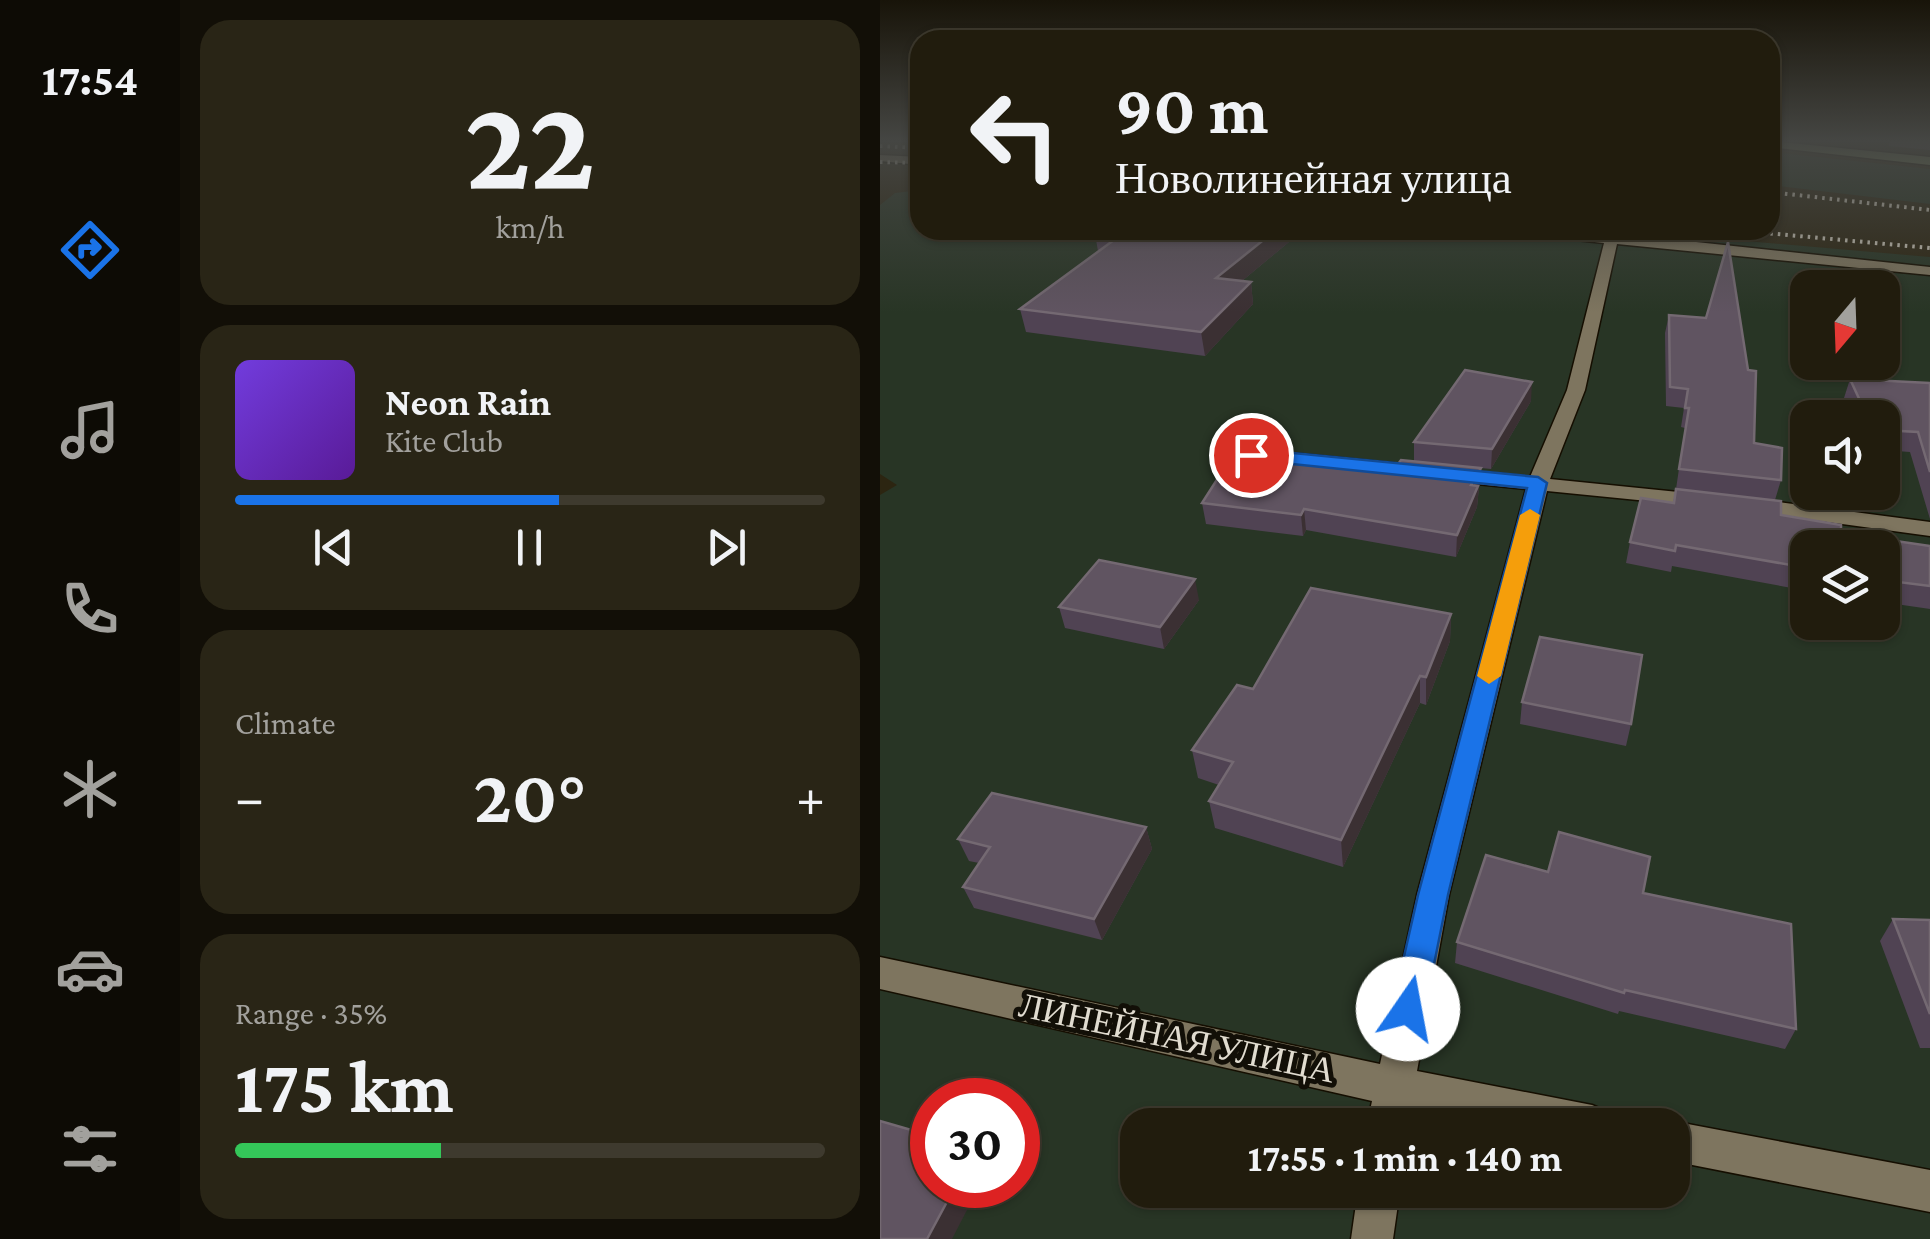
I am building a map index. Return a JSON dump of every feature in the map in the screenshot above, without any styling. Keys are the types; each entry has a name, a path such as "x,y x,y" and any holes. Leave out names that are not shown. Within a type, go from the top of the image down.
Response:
{"street":[{"path":"1389,1108 1433,895 1538,483 1576,390 1611,240"},
{"path":"1640,240 1930,271"},
{"path":"1251,455 1538,483 1930,529"},
{"name":"ЛИНЕЙНАЯ УЛИЦА","path":"880,973 1505,1108"},
{"path":"1690,1145 1930,1192"},
{"path":"1372,1239 1376,1208"}],"green space":[{"path":"889,198 910,198 910,240 1735,240 1930,257 1930,1239 880,1239 880,495 897,485 880,474 880,205"},
{"path":"1878,198 1930,198 1930,204"}],"building":[{"path":"1114,240 1264,240 1216,278 1251,282 1201,332 1020,309"},
{"path":"1728,242 1748,370 1756,371 1754,443 1782,448 1781,480 1679,469 1689,408 1685,408 1688,389 1670,387 1669,315 1706,318"},
{"path":"1465,370 1532,382 1492,449 1414,442"},
{"path":"1850,380 1930,383 1930,472 1918,432 1900,431 1900,400 1860,400"},
{"path":"1234,453 1393,471 1401,460 1481,468 1471,485 1478,486 1457,535 1304,509 1301,515 1202,503"},
{"path":"1676,489 1781,501 1781,515 1841,525 1841,530 1790,530 1790,565 1676,545 1675,551 1630,542 1641,498 1674,503"},
{"path":"1900,542 1930,546 1930,586 1900,582"},
{"path":"1099,560 1195,579 1160,627 1059,607"},
{"path":"1311,588 1451,614 1426,677 1420,676 1341,840 1209,801 1233,762 1192,750 1237,685 1253,689"},
{"path":"1540,637 1642,655 1631,724 1522,702"},
{"path":"992,793 1146,827 1094,919 963,887 990,847 958,839"},
{"path":"1559,832 1650,857 1643,893 1791,924 1796,1029 1625,990 1624,993 1457,942 1486,855 1548,872"},
{"path":"1893,919 1930,920 1930,1014"},
{"path":"880,1121 910,1130 910,1208 944,1208 927,1239 880,1239"}],"railway":[{"path":"1822,198 1930,210"},
{"path":"1780,234 1930,248"}],"slow traffic":[{"path":"1489,676 1530,515"}],"route":[{"path":"1251,455 1538,483 1433,895 1408,1009"}]}
